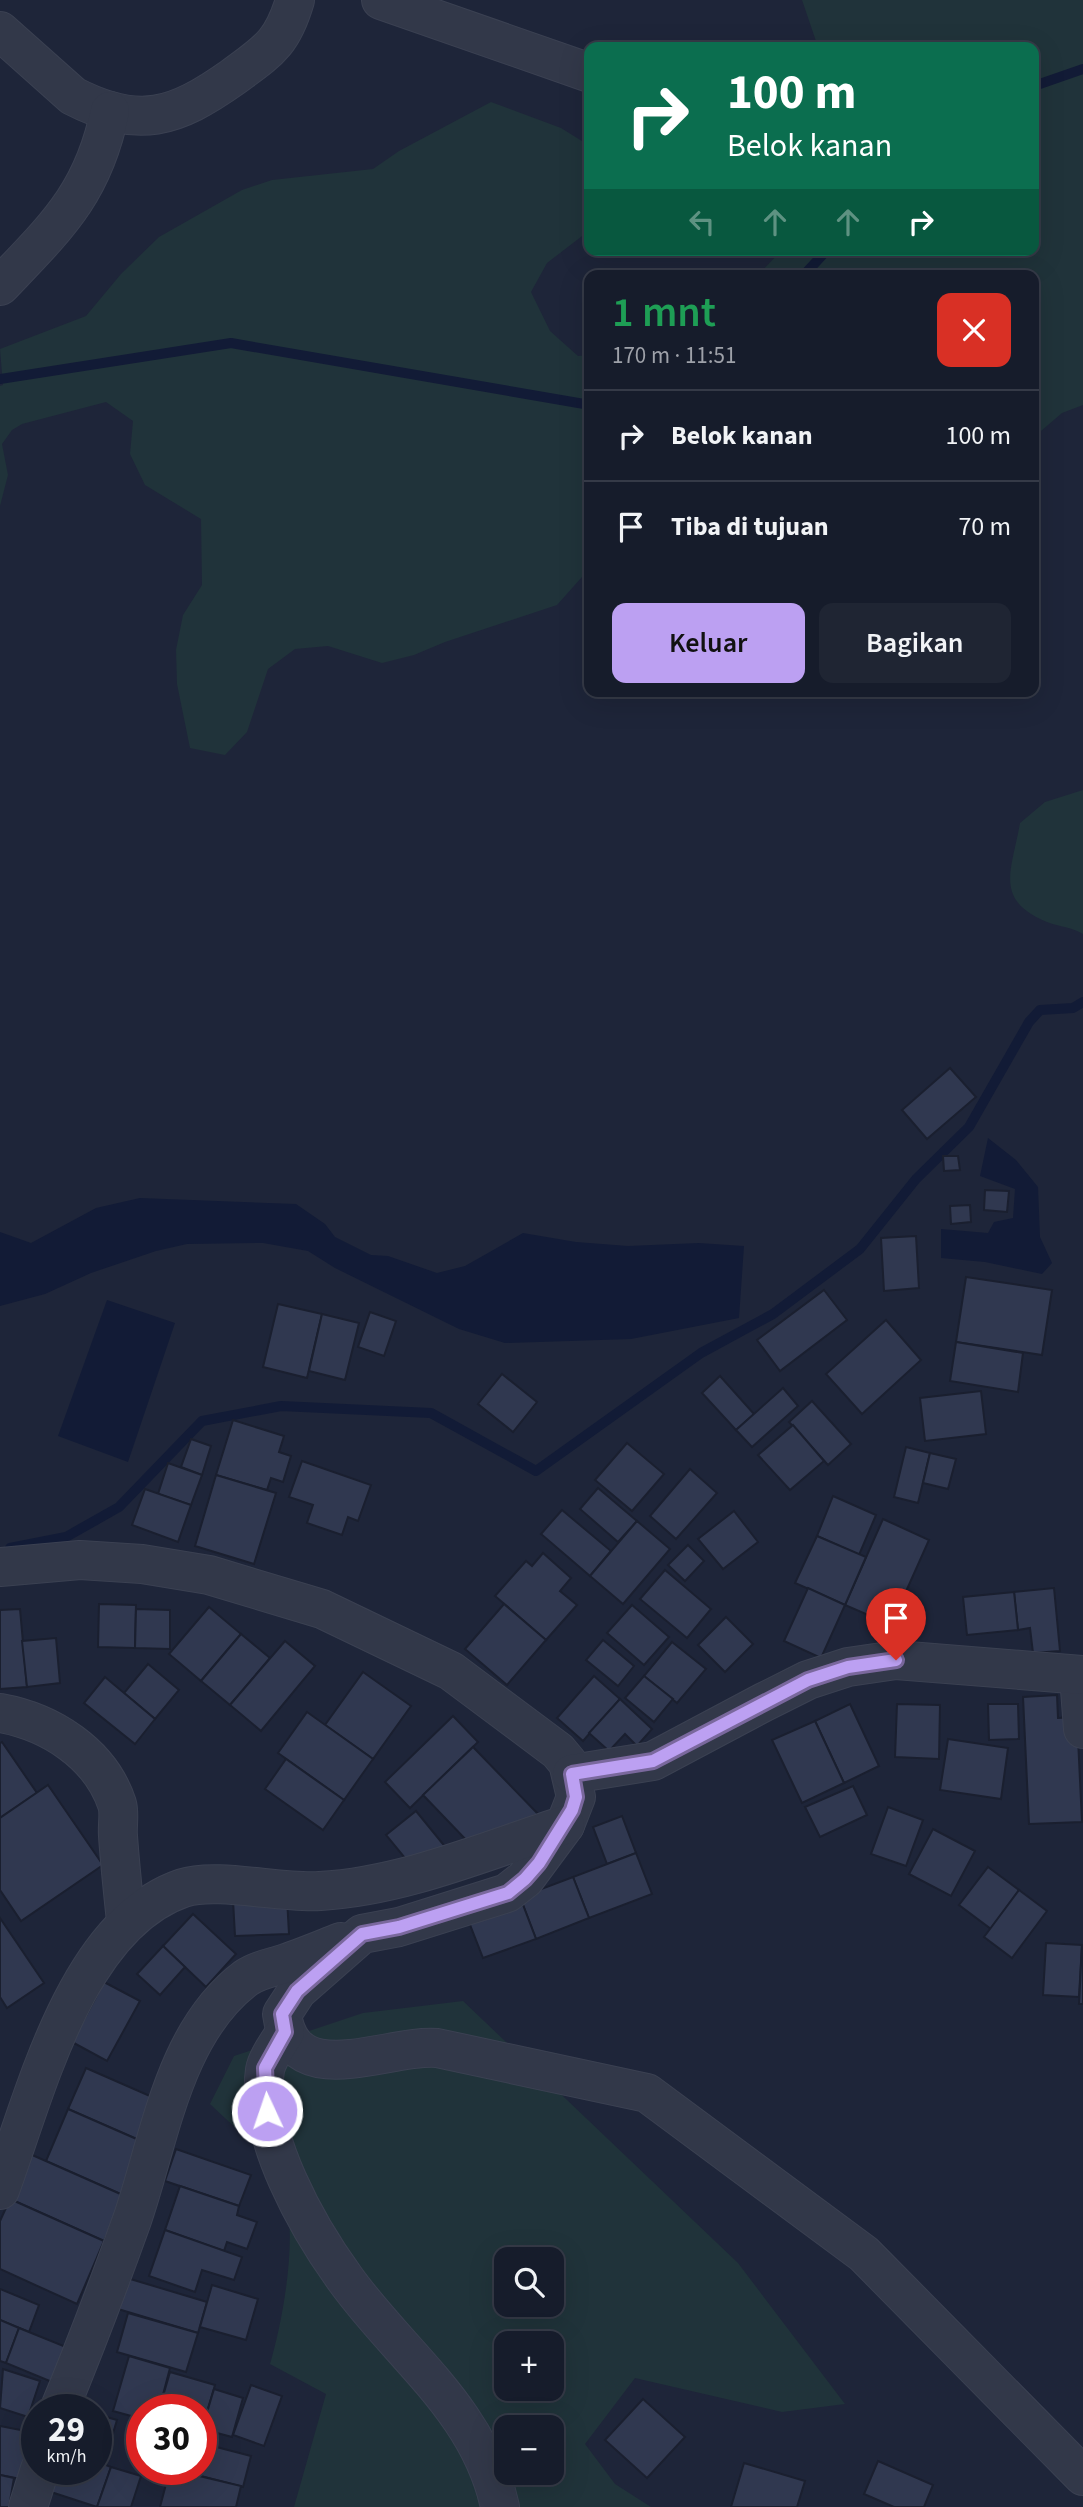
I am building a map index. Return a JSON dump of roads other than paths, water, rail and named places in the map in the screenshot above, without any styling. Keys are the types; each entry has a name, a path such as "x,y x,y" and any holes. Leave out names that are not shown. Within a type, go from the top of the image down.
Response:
{"street":[{"path":"0,31 73,96 110,111 144,116 167,114 203,99 267,54 286,28 295,0"},
{"path":"381,0 584,71"},
{"path":"0,286 65,217 86,185 99,158 110,111"},
{"path":"0,1567 80,1560 142,1564 209,1574 322,1609 451,1671 558,1751 568,1763 576,1797 565,1825 539,1863 508,1893 399,1927 362,1934 284,1964 265,1967 246,1978 215,2010 179,2070 132,2219 65,2394"},
{"path":"572,1774 653,1761 808,1680 848,1667 896,1660 1081,1675 1083,1730"},
{"path":"0,1713 21,1717 53,1729 81,1751 104,1777 118,1806 126,1921"},
{"path":"0,2190 56,2031 75,1993 126,1921 184,1888 219,1886 319,1891 363,1886 409,1877 565,1825"},
{"path":"362,1934 297,1991 282,2014 285,2032 297,2051 320,2059 359,2059 414,2046 437,2048 647,2093 864,2254 1083,2476"},
{"path":"285,2032 265,2068 268,2132 285,2178 346,2280 434,2381 474,2435 497,2490 500,2507"},
{"path":"28,2507 35,2485"}],"water":[{"path":"988,1138 1016,1160 1038,1187 1040,1237 1052,1263 1042,1274 985,1262 941,1258 941,1229 988,1233 994,1222 1013,1218 1015,1189 980,1176"},
{"path":"140,1198 296,1204 325,1224 335,1237 371,1255 388,1256 437,1273 465,1266 523,1233 576,1242 628,1246 699,1243 744,1246 739,1318 631,1339 505,1343 459,1329 335,1268 308,1251 263,1243 187,1244 156,1251 91,1273 45,1294 0,1306 0,1232 31,1243 96,1208"},
{"path":"107,1300 175,1323 128,1462 58,1436"}],"waterway":[{"path":"1039,84 1083,69"},
{"path":"809,270 821,256"},
{"path":"0,379 231,343 584,404"},
{"path":"10,1548 66,1537 119,1507 202,1421 281,1406 431,1413 536,1471 701,1353 773,1314 860,1249 916,1179 969,1127 1029,1022 1040,1010 1073,1008 1083,1002"}]}
